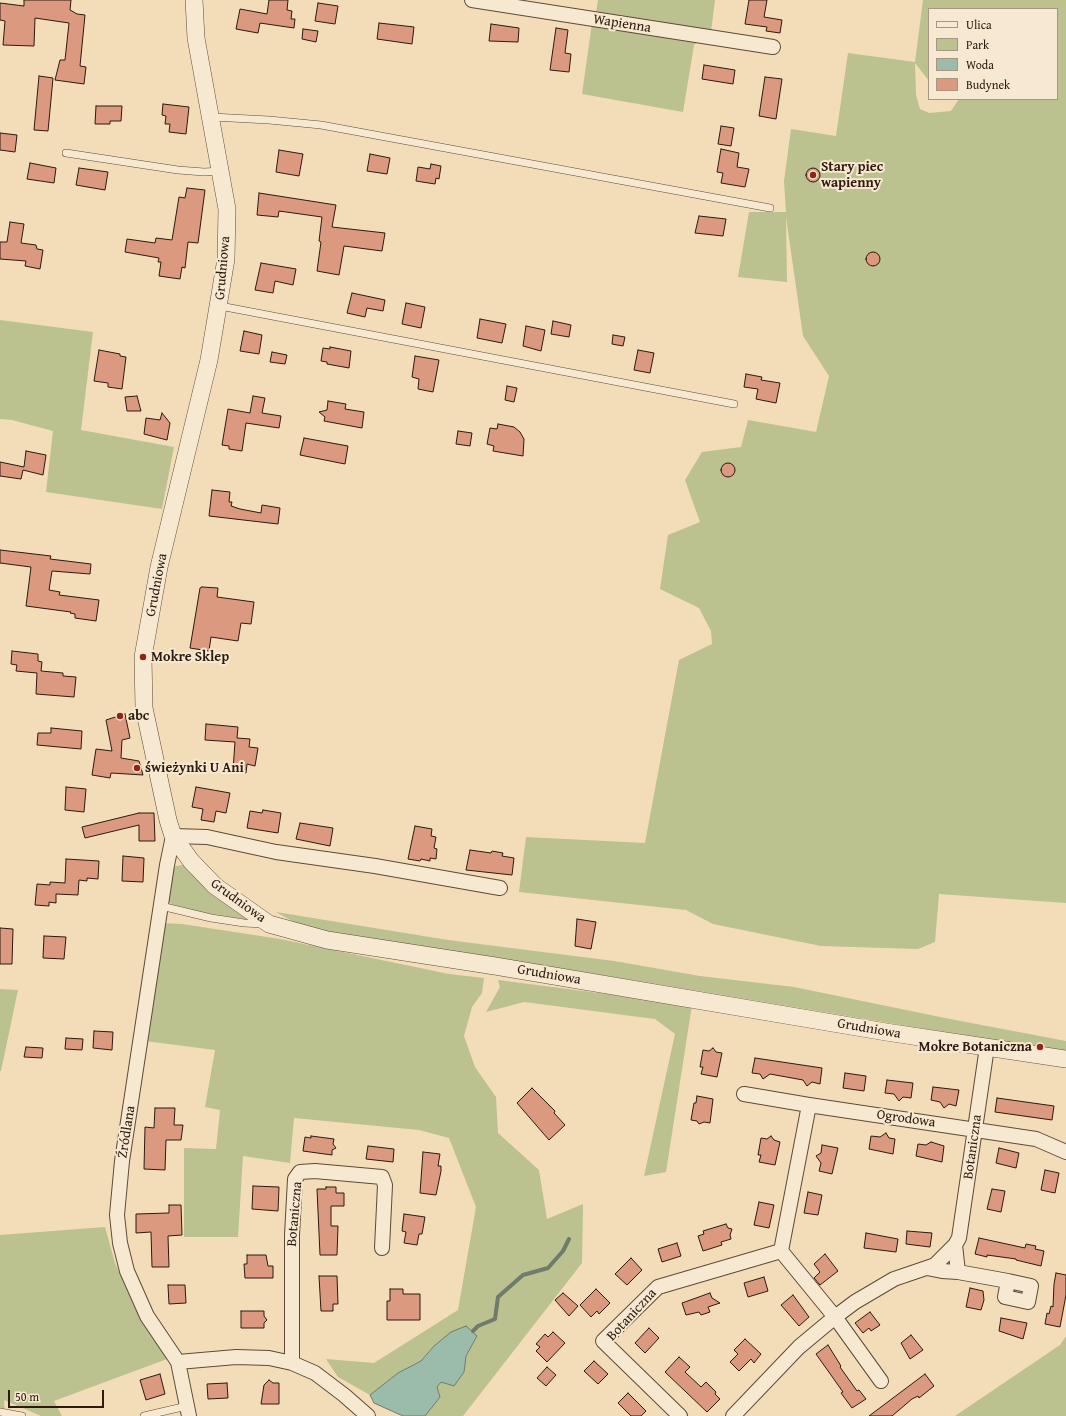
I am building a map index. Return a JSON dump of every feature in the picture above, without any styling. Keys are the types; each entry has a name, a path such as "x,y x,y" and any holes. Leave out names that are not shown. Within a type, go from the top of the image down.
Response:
{"street":[{"name":"Grudniowa","path":"194,0 196,38 212,118 227,209 226,259 220,306 209,360 159,567 143,657 144,708 168,820 173,836 191,862 215,886 269,924 327,940 495,966 886,1032 1066,1059"},
{"name":"Wapienna","path":"472,0 773,47"},
{"path":"173,836 206,836 276,852 375,866 500,888"},
{"name":"Źródlana","path":"173,836 166,865 122,1161 117,1215 120,1243 127,1271 146,1316 178,1362 188,1411"},
{"name":"Botaniczna","path":"733,1416 799,1347 835,1317 869,1293 894,1279 927,1268 944,1257 955,1245 959,1238 987,1047"},
{"name":"Ogrodowa","path":"744,1094 809,1105 976,1128 1036,1139 1066,1152"},
{"path":"809,1105 781,1251 835,1317 881,1382"},
{"name":"Botaniczna","path":"292,1363 292,1235 295,1179 300,1172 315,1170 382,1176 385,1185 382,1248"},
{"name":"Botaniczna","path":"955,1245 958,1272"},
{"name":"Botaniczna","path":"680,1416 603,1341 658,1287 781,1251"},
{"path":"927,1268 958,1272 1008,1282"},
{"path":"178,1362 236,1357 270,1358 292,1363 315,1373 368,1416"}],"lane":[{"path":"212,118 269,120 321,125 770,208"},
{"path":"66,153 178,170 204,172 221,170"},
{"path":"220,306 734,404"},
{"path":"161,906 210,918 244,923 269,924"},
{"path":"144,1416 188,1411"},
{"path":"0,1412 22,1416"}],"green space":[{"path":"598,0 715,0 711,32 694,45 683,112 582,94 592,23 596,13"},
{"path":"923,0 1066,0 1066,903 939,894 935,942 918,949 821,946 713,924 686,910 519,892 526,837 645,843 679,660 712,644 711,631 699,608 660,589 668,535 700,522 685,480 702,452 741,447 748,420 816,432 829,376 803,336 786,217 787,282 738,277 749,212 786,212 784,181 791,129 836,136 848,53 915,62"},
{"path":"0,320 93,332 81,430 174,447 162,509 46,492 53,431 12,420 0,419"},
{"path":"183,865 250,920 201,912 171,904 167,898 171,871 176,866"},
{"path":"276,912 448,940 614,961 700,976 794,987 1066,1041 1066,1054 651,983 312,929 292,921"},
{"path":"162,923 182,924 280,939 449,974 484,978 482,993 472,1007 464,1036 475,1067 496,1097 498,1133 539,1170 547,1219 583,1204 582,1263 463,1416 425,1416 440,1397 437,1387 441,1382 448,1383 464,1372 466,1356 477,1336 434,1346 421,1361 398,1373 370,1395 338,1377 326,1359 374,1363 458,1310 476,1207 449,1138 419,1130 294,1118 290,1163 243,1156 238,1237 184,1237 184,1148 216,1149 220,1110 205,1107 215,1050 145,1041"},
{"path":"498,980 692,1005 666,1172 644,1176 675,1034 655,1019 524,1002 486,1012 500,987"},
{"path":"0,989 18,990 1,1071 0,1071"},
{"path":"105,1227 115,1263 138,1314 167,1359 54,1401 62,1416 41,1416 4,1400 5,1416 0,1416 0,1235"},
{"path":"1066,1336 1066,1416 955,1416 1060,1345"}],"water":[{"path":"466,1326 477,1336 466,1356 464,1372 454,1386 441,1382 437,1387 440,1397 425,1416 403,1416 374,1403 370,1395 398,1373 421,1361 434,1346 451,1332"}],"building":[{"path":"24,0 71,0 70,10 77,14 85,15 80,66 86,67 84,84 55,80 60,60 65,60 69,23 35,18 34,46 3,45 5,21 0,20 0,3 24,6"},
{"path":"269,0 288,0 287,10 292,11 291,19 295,19 294,28 260,23 258,33 236,29 240,9 267,14"},
{"path":"749,0 767,0 764,17 782,20 780,33 766,31 767,27 745,24"},
{"path":"318,3 338,6 335,24 315,21"},
{"path":"379,23 414,27 412,44 377,39"},
{"path":"491,24 519,28 518,42 489,41"},
{"path":"556,28 568,30 565,53 571,54 569,72 550,70"},
{"path":"303,29 318,31 316,42 302,39"},
{"path":"704,65 735,70 733,84 702,79"},
{"path":"39,76 53,78 48,131 34,130"},
{"path":"765,77 782,79 776,119 759,116"},
{"path":"163,104 189,107 186,134 169,132 170,124 165,124 166,116 162,115"},
{"path":"96,106 122,106 121,121 110,121 110,124 95,124"},
{"path":"721,126 734,128 731,146 718,144"},
{"path":"0,133 17,135 15,152 0,150"},
{"path":"721,149 739,153 737,167 749,169 745,187 721,183 723,173 717,172"},
{"path":"279,150 303,154 299,176 276,172"},
{"path":"370,154 390,158 387,174 367,171"},
{"path":"30,163 56,168 54,183 27,179"},
{"path":"431,164 441,166 439,179 436,178 435,184 416,181 418,167 430,169"},
{"path":"79,168 108,172 105,190 76,185"},
{"name":"Stary piec wapienny","path":"813,168 818,170 820,175 818,180 813,182 808,180 806,175 808,170"},
{"path":"187,188 205,190 198,243 188,242 185,268 182,267 180,279 159,276 161,262 158,262 159,258 125,252 127,239 155,243 156,238 172,240 179,197 185,198"},
{"path":"259,193 336,205 332,227 385,233 382,251 344,246 339,275 317,271 321,242 319,241 322,217 279,211 278,217 257,215"},
{"path":"699,216 726,219 723,236 695,233"},
{"path":"10,222 24,224 21,243 36,245 37,249 43,250 40,269 25,266 26,261 0,259 0,242 7,242"},
{"path":"873,252 878,254 880,259 878,264 873,266 868,264 866,259 868,254"},
{"path":"261,263 296,269 293,285 275,281 273,293 255,290"},
{"path":"352,293 385,300 383,311 367,308 365,317 347,313"},
{"path":"406,303 425,307 421,328 402,324"},
{"path":"480,319 506,324 502,343 477,338"},
{"path":"553,321 571,325 569,337 551,334"},
{"path":"526,326 545,330 541,351 523,346"},
{"path":"244,331 262,335 259,354 240,351"},
{"path":"613,335 625,337 623,346 612,344"},
{"path":"330,347 351,351 349,368 327,364 327,362 321,361 323,348 330,349"},
{"path":"99,350 120,354 120,356 126,357 122,389 108,387 108,383 94,381"},
{"path":"638,350 654,353 650,373 634,370"},
{"path":"272,352 287,355 285,364 270,362"},
{"path":"415,356 439,360 433,392 418,389 419,379 412,377"},
{"path":"746,374 762,377 761,380 780,383 776,403 756,399 758,389 744,387"},
{"path":"507,386 517,388 514,402 505,400"},
{"path":"137,396 141,411 127,411 125,397"},
{"path":"253,396 265,398 262,413 281,416 279,428 246,423 242,451 229,449 229,446 222,445 228,409 250,413"},
{"path":"328,401 346,404 345,409 364,412 362,428 324,421 325,417 319,412 327,410"},
{"path":"162,413 170,423 167,440 144,434 146,418 160,420"},
{"path":"498,424 514,427 520,432 524,439 523,456 493,451 494,446 487,444 490,428 497,429"},
{"path":"458,431 472,433 470,446 456,444"},
{"path":"304,438 348,446 345,464 300,455"},
{"path":"26,451 46,455 43,475 23,470 21,479 0,476 0,462 24,467"},
{"path":"728,463 733,465 735,470 733,475 728,477 723,475 721,470 723,465"},
{"path":"212,490 230,492 229,502 232,502 231,506 240,509 261,513 262,505 280,508 278,524 209,516"},
{"path":"0,550 51,556 50,559 91,564 90,574 52,571 49,590 60,592 59,595 99,600 96,621 75,618 75,614 70,613 71,612 26,606 31,567 0,563"},
{"path":"200,588 218,588 217,597 254,602 251,624 241,623 238,641 211,637 209,651 190,648"},
{"path":"12,651 38,654 38,661 42,662 41,671 63,673 63,676 76,677 74,697 36,694 37,673 16,671 17,665 11,664"},
{"path":"125,714 130,738 122,740 121,758 139,761 143,775 111,773 110,778 92,775 96,749 112,751 106,720"},
{"path":"206,724 238,727 237,738 250,739 249,747 258,748 255,766 247,764 246,773 233,770 235,742 205,740"},
{"path":"51,728 82,731 81,749 37,745 38,733 51,733"},
{"path":"66,787 86,789 84,812 65,810"},
{"path":"196,787 230,793 226,813 216,811 214,822 201,820 203,809 192,807"},
{"path":"263,810 281,813 278,833 247,828 250,811 262,813"},
{"path":"139,813 154,813 155,841 139,841 139,825 85,838 82,827"},
{"path":"300,823 333,828 330,846 296,839"},
{"path":"415,826 432,829 431,836 436,837 434,848 437,849 436,859 430,858 430,861 421,859 420,861 408,859"},
{"path":"470,850 503,853 502,856 514,858 512,875 466,870"},
{"path":"123,856 144,858 143,882 122,881"},
{"path":"66,859 99,861 98,879 87,878 87,881 79,880 78,895 56,894 56,903 49,902 49,906 35,905 37,884 50,885 50,882 65,883"},
{"path":"577,919 596,922 591,949 575,946"},
{"path":"0,928 13,929 12,964 0,964"},
{"path":"44,936 66,937 64,959 43,958"},
{"path":"94,1031 113,1032 112,1050 93,1048"},
{"path":"66,1038 83,1039 82,1050 65,1049"},
{"path":"26,1047 43,1048 42,1058 24,1057"},
{"path":"713,1048 716,1052 722,1053 717,1077 701,1074 703,1067 700,1067 703,1050 709,1051"},
{"path":"755,1058 822,1068 820,1084 812,1082 807,1086 803,1080 770,1074 763,1079 760,1074 752,1073"},
{"path":"845,1073 866,1076 864,1091 843,1088"},
{"path":"887,1080 913,1083 911,1098 903,1097 899,1101 894,1094 885,1093"},
{"path":"933,1087 959,1090 956,1106 949,1104 944,1108 940,1102 931,1100"},
{"path":"532,1088 555,1111 554,1113 565,1125 549,1140 517,1103"},
{"path":"697,1096 713,1099 710,1123 704,1122 699,1124 697,1121 691,1120 694,1103 696,1103"},
{"path":"997,1098 1054,1106 1052,1120 995,1112"},
{"path":"155,1108 175,1108 174,1125 183,1125 181,1140 166,1140 165,1170 144,1169 145,1127 154,1128"},
{"path":"886,1133 889,1138 895,1139 893,1154 869,1149 871,1136 880,1137"},
{"path":"311,1136 334,1139 333,1144 336,1148 332,1150 332,1155 303,1151 305,1137 311,1138"},
{"path":"771,1136 774,1140 780,1142 775,1165 759,1162 761,1155 758,1155 761,1138 767,1139"},
{"path":"931,1142 944,1146 942,1162 916,1156 918,1144 926,1145"},
{"path":"822,1145 838,1148 832,1174 819,1171 821,1163 816,1156 821,1153"},
{"path":"368,1146 394,1149 393,1162 366,1159"},
{"path":"999,1148 1019,1153 1016,1168 996,1163"},
{"path":"423,1152 440,1154 438,1166 441,1166 441,1171 436,1195 420,1193"},
{"path":"1045,1170 1059,1173 1055,1193 1041,1190"},
{"path":"253,1186 279,1187 278,1211 252,1209"},
{"path":"326,1187 336,1187 336,1193 344,1193 344,1206 331,1206 331,1226 338,1226 337,1255 320,1255 317,1189 326,1189"},
{"path":"992,1189 1005,1191 1001,1212 987,1209"},
{"path":"808,1192 822,1195 818,1215 804,1213"},
{"path":"759,1202 774,1205 769,1228 754,1225"},
{"path":"169,1205 181,1205 182,1235 168,1236 169,1267 152,1267 151,1232 136,1233 136,1214 169,1213"},
{"path":"404,1214 425,1217 422,1234 419,1234 417,1245 404,1243 406,1232 402,1231"},
{"path":"726,1224 728,1228 732,1229 730,1235 731,1239 721,1242 722,1245 703,1251 698,1236 704,1234 703,1231"},
{"path":"907,1231 932,1233 930,1247 906,1244"},
{"path":"866,1233 898,1239 896,1252 864,1248"},
{"path":"979,1238 1025,1248 1026,1244 1036,1246 1035,1249 1044,1251 1041,1266 1016,1259 987,1255 987,1257 975,1254"},
{"path":"677,1243 681,1256 662,1262 658,1249"},
{"path":"825,1254 838,1271 820,1285 814,1278 820,1272 814,1264"},
{"path":"247,1255 266,1255 268,1266 273,1266 273,1278 245,1278 244,1264 247,1264"},
{"path":"631,1258 642,1270 627,1285 615,1274"},
{"path":"1056,1273 1066,1275 1066,1295 1060,1327 1045,1324 1047,1313 1049,1314 1051,1306 1053,1307"},
{"path":"319,1276 337,1276 338,1304 333,1304 333,1311 321,1311"},
{"path":"764,1277 768,1291 748,1297 744,1283"},
{"path":"168,1285 185,1285 186,1303 169,1304"},
{"path":"970,1288 983,1291 984,1300 981,1310 966,1307"},
{"path":"390,1289 403,1289 403,1294 420,1294 420,1320 387,1320 387,1301 390,1301"},
{"path":"596,1289 610,1303 599,1314 597,1311 591,1317 580,1305"},
{"path":"563,1293 578,1306 569,1316 555,1300"},
{"path":"710,1293 712,1298 720,1303 708,1307 710,1312 701,1315 699,1312 686,1315 682,1303"},
{"path":"793,1295 809,1317 799,1326 781,1305"},
{"path":"241,1311 264,1311 264,1316 267,1320 264,1323 264,1328 241,1328"},
{"path":"870,1312 880,1325 871,1331 869,1328 863,1333 855,1323"},
{"path":"1001,1318 1027,1323 1023,1339 999,1331"},
{"path":"649,1328 659,1338 645,1353 635,1343"},
{"path":"553,1332 565,1343 547,1362 536,1351 540,1347 536,1344 545,1334 548,1337"},
{"path":"911,1335 923,1350 910,1359 901,1343"},
{"path":"745,1339 761,1354 754,1363 751,1359 739,1371 730,1362 738,1354 734,1350"},
{"path":"828,1345 841,1366 840,1367 857,1391 859,1390 866,1399 852,1408 841,1393 843,1392 816,1354"},
{"path":"679,1357 690,1367 685,1372 701,1387 706,1382 716,1392 715,1394 720,1399 707,1412 665,1372"},
{"path":"594,1361 608,1374 598,1384 584,1371"},
{"path":"547,1367 556,1375 546,1386 537,1378"},
{"path":"160,1374 165,1394 146,1400 140,1380"},
{"path":"925,1374 934,1386 919,1398 918,1396 912,1399 892,1416 869,1416"},
{"path":"269,1380 273,1383 279,1383 279,1404 261,1404 264,1385"},
{"path":"227,1383 228,1398 208,1399 207,1384"},
{"path":"628,1393 646,1411 641,1416 631,1416 618,1403"}],"waterway":[{"path":"473,1331 478,1326 495,1319 498,1297 523,1275 548,1268 563,1251 569,1239"}],"place":[{"name":"Stary piec wapienny","path":"813,175"},
{"name":"Mokre Sklep","path":"143,657"},
{"name":"abc","path":"120,716"},
{"name":"świeżynki U Ani","path":"137,768"},
{"name":"Mokre Botaniczna","path":"1040,1047"}]}
